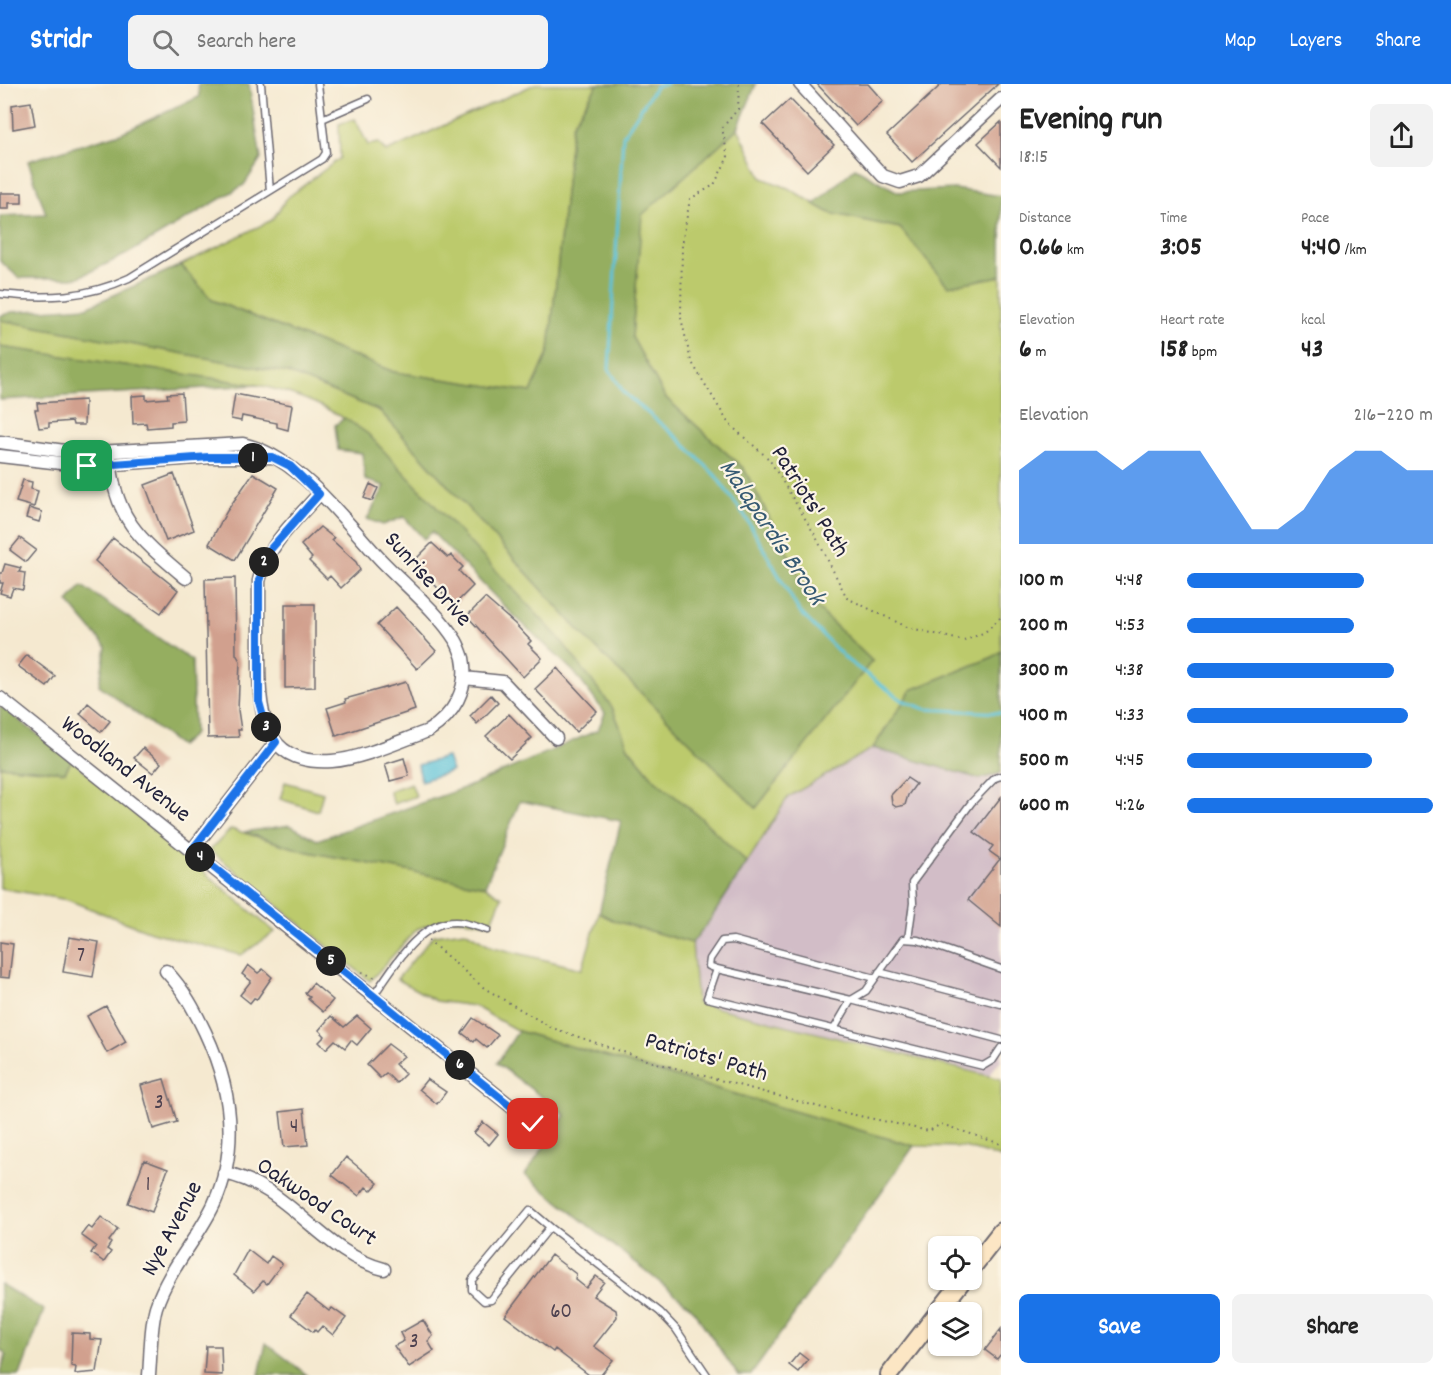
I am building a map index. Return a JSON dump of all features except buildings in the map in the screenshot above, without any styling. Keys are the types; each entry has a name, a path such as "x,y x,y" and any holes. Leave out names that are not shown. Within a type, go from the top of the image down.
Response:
{"street":[{"path":"800,84 883,176 900,182 919,176 1001,99"},
{"name":"Sunrise Drive","path":"0,442 110,458"},
{"name":"Sunrise Drive","path":"0,456 67,465 110,458 209,451 272,457 290,466 319,494 449,632 460,651 464,678 453,709 428,731 334,761 302,758 276,742"},
{"path":"110,458 120,509 128,523 150,548 186,578"},
{"path":"192,850 276,742 265,724 259,702 259,581 268,552 319,494"},
{"path":"464,678 503,682 556,738"},
{"name":"Woodland Avenue","path":"0,698 533,1124"},
{"name":"Nye Avenue","path":"148,1375 156,1309 173,1267 214,1204 224,1173 230,1124 222,1075 188,997 166,971"},
{"name":"Oakwood Court","path":"224,1173 255,1181 354,1259 384,1269"},
{"path":"982,1255 1001,1231"},
{"path":"889,1375 955,1290"}],"lane":[{"path":"261,84 270,191"},
{"path":"0,294 70,297 105,290 129,278 322,159 326,153 318,84"},
{"path":"322,119 368,99"},
{"path":"908,939 913,903 912,883 971,803 995,778 1001,776"},
{"path":"374,995 400,959 431,929 456,922 487,930"},
{"path":"834,1029 851,1000 866,991 903,939 918,940 1001,969"},
{"path":"1001,1004 733,940 722,941 715,948 710,966 1001,1040"},
{"path":"717,969 707,998 983,1066 993,1060 1001,1048"},
{"path":"550,1227 491,1300 484,1300 471,1290 472,1281 530,1210 660,1312 676,1329 707,1375"}],"path":[{"name":"Patriots' Path","path":"739,84 738,109 722,128 728,158 714,185 690,199 682,244 681,318 691,361 729,424 769,459 815,535 847,598 907,627 964,640 985,632 1001,617"},
{"name":"Patriots' Path","path":"426,939 484,988 552,1028 653,1062 824,1108 929,1131 941,1124 1001,1144"}],"shaded area":[{"path":"873,748 980,779 1001,773 1001,1060 989,1075 696,1003 692,943 711,920 788,797"}],"green space":[{"path":"198,84 249,84 261,159 244,185 127,254 77,278 19,278 0,261 0,216 46,214 28,161 121,133 199,97"},
{"path":"535,84 598,84 572,125 549,351 531,392 394,372 212,300 181,265 272,220 287,198 340,158 339,124 355,119 368,145 379,143 386,152"},
{"path":"598,84 756,84 738,128 642,215 632,337 665,397 744,469 816,607 872,661 756,808 584,636 380,411 288,373 0,320 0,316 12,312 87,307 181,265 212,300 394,372 531,392 549,351 572,125"},
{"path":"738,128 762,178 788,188 830,213 900,228 948,286 1001,276 1001,651 993,657 911,690 873,748 788,797 747,863 700,817 655,780 628,747 612,707 368,434 316,404 289,393 258,385 0,347 0,320 288,373 380,411 584,636 872,661 816,607 744,469 665,397 632,337 641,215"},
{"path":"855,168 898,192 954,189 1001,196 1001,276 948,286 900,228 830,213 814,204"},
{"path":"0,347 36,352 258,385 0,400"},
{"path":"345,418 368,434 560,639 612,707 628,747 655,780 700,817 747,863 710,920 692,943 615,921 599,913 621,821 520,801 485,886 304,851 244,832 290,825 317,840 475,784 598,730 605,713 574,672 508,610 432,532 424,539 404,517 383,525 367,519 385,486 365,480 362,453 338,450 335,425"},
{"path":"82,586 192,661 194,734 180,746 99,685 106,647 68,602"},
{"path":"1001,651 1001,773 980,779 873,748 911,690 993,657"},
{"path":"0,706 72,760 65,772 0,766"},
{"path":"72,760 275,932 241,955 151,932 68,900 0,888 0,766 65,772"},
{"path":"285,782 323,793 318,811 280,799"},
{"path":"411,783 416,796 394,804 389,791"},
{"path":"231,829 304,851 485,886 502,897 491,924 448,918 417,929 370,981 210,850"},
{"path":"599,913 615,921 692,943 697,1003 1001,1079 1001,1158 964,1147 914,1146 518,1031 474,1006 436,1001 397,979 434,935 465,931 493,947 582,969"},
{"path":"518,1031 914,1146 751,1375 738,1375 691,1307 525,1175 565,1115 497,1063"},
{"path":"0,1284 44,1310 20,1375 0,1375 6,1355 0,1349"},
{"path":"266,1343 307,1375 259,1375"}],"water":[{"path":"447,757 452,771 421,781 418,765"}],"waterway":[{"name":"Malapardis Brook","path":"667,84 656,86 623,136 609,369 624,393 679,439 715,475 745,516 799,611 847,660 902,700 925,709 1001,713"}],"route":[{"path":"87,466 209,457 272,457 290,466 319,494 268,552 259,581 259,702 265,724 276,742 192,850 533,1124"}]}
